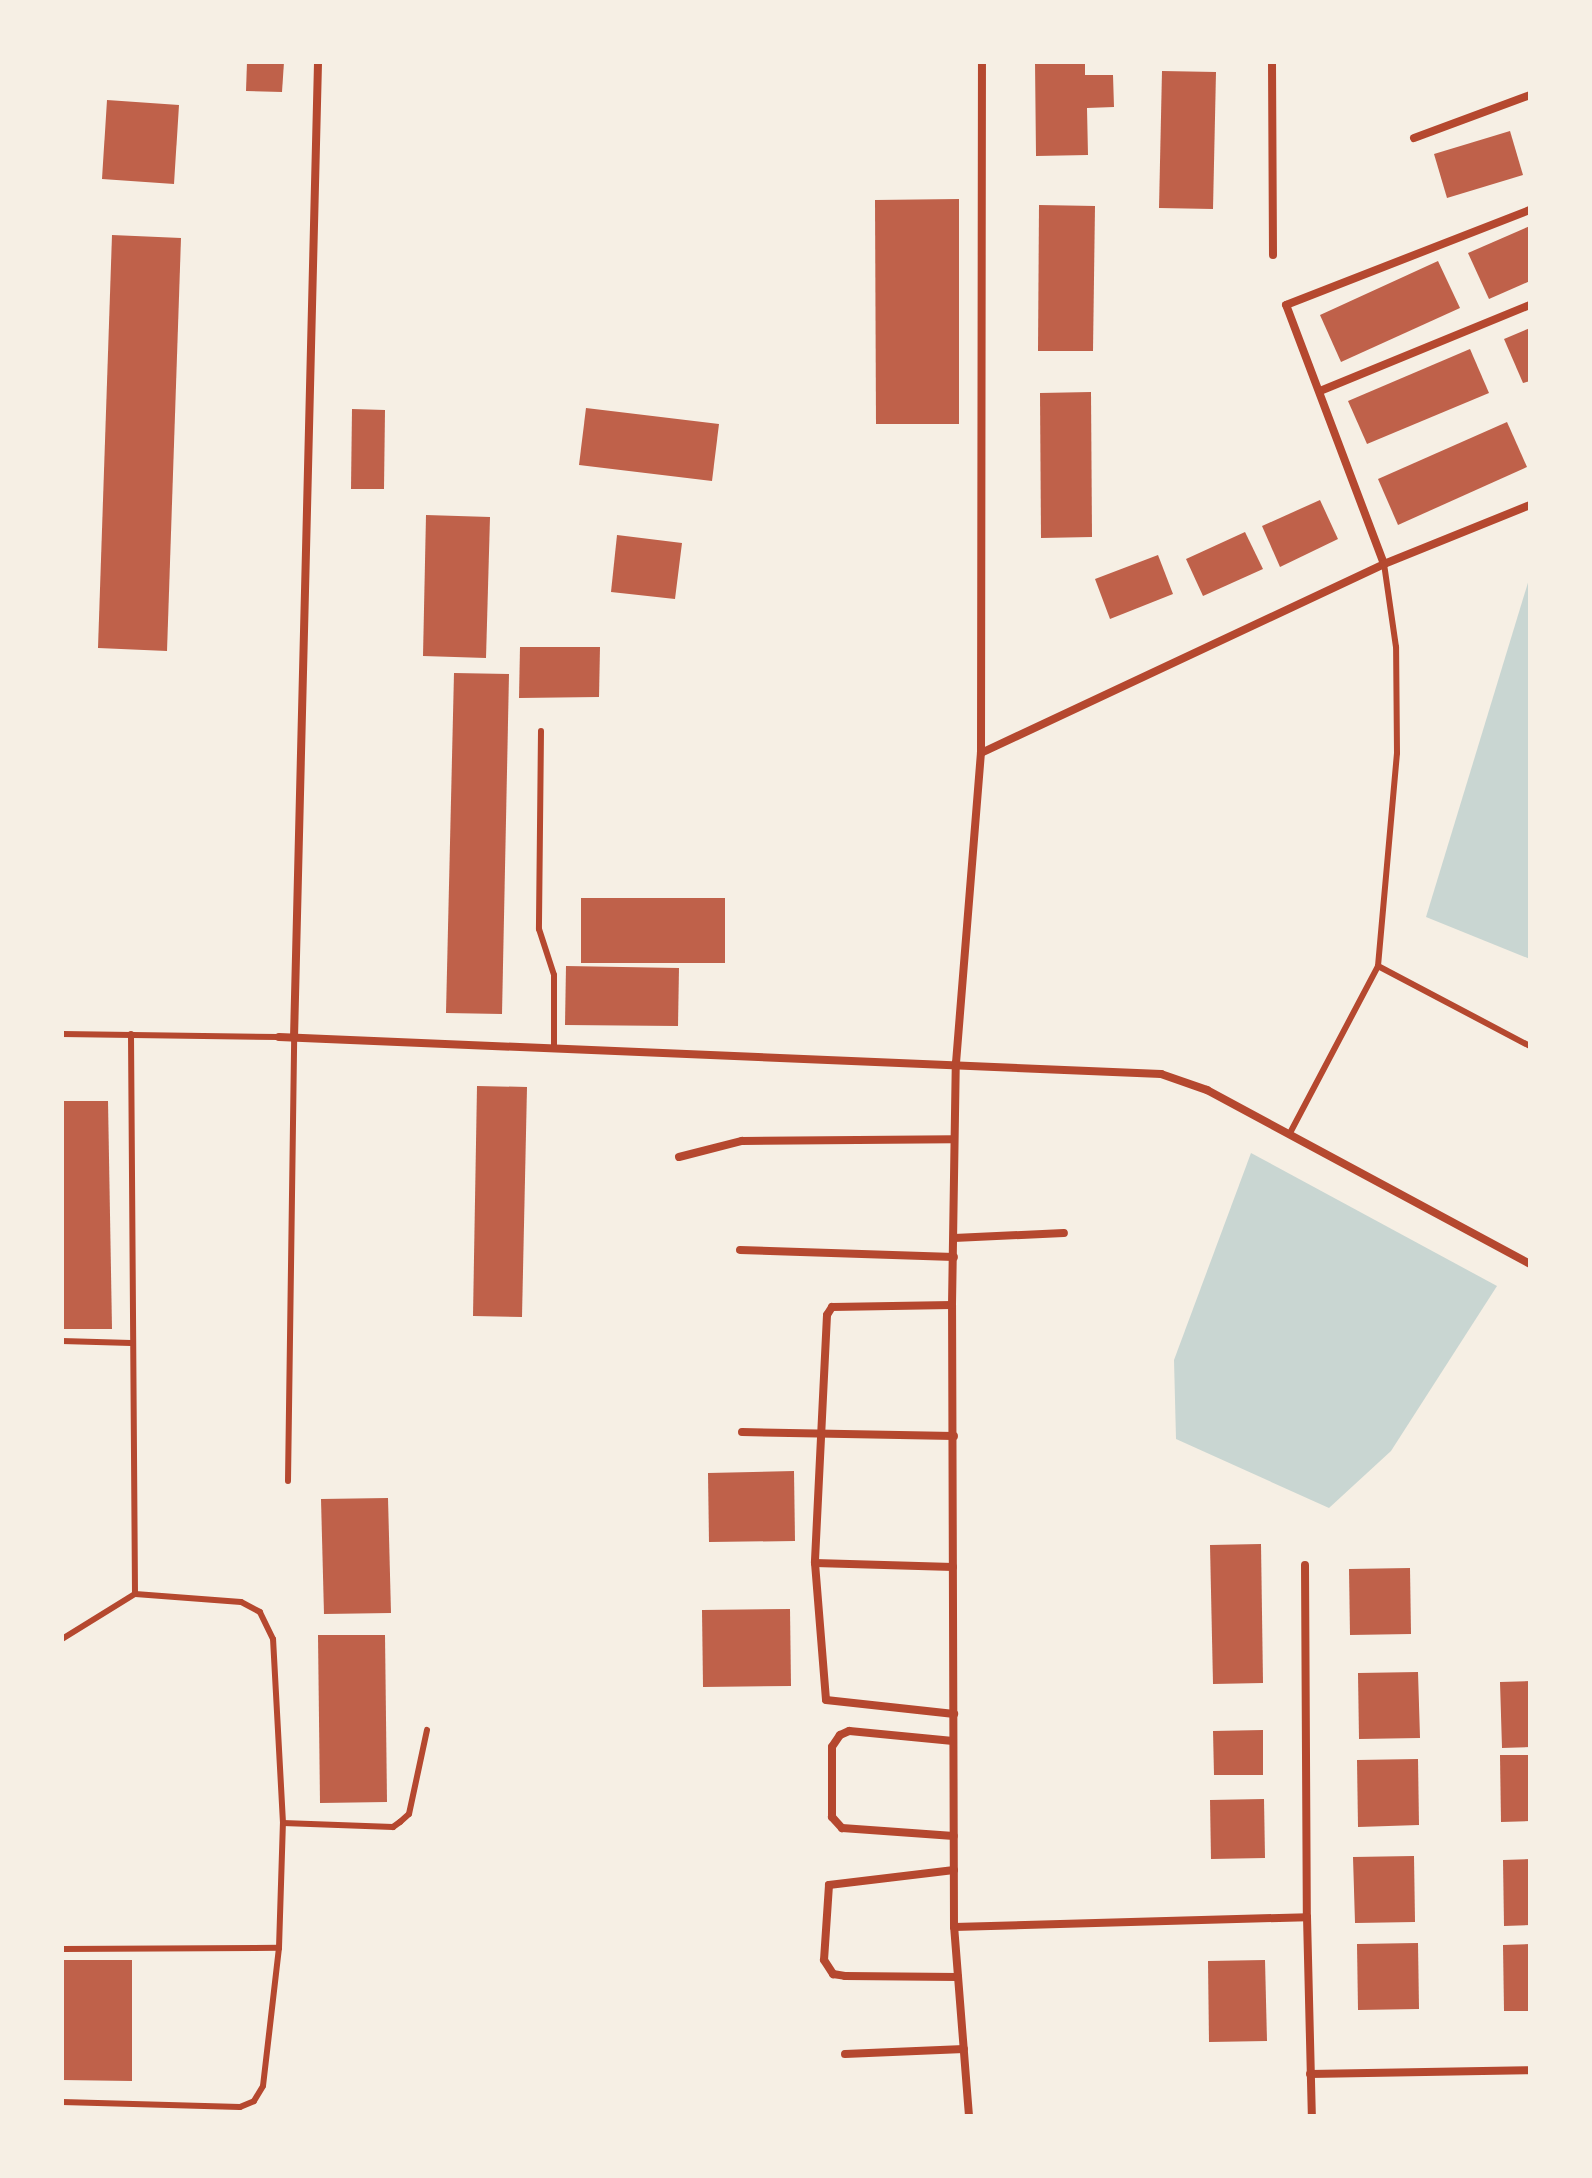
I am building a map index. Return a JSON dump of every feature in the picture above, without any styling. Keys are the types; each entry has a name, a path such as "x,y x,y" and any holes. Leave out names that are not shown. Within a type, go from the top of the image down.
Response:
{"street":[{"path":"294,1038 318,62"},
{"path":"969,2116 954,1927 953,1139 956,1063 981,753 982,62"},
{"path":"1272,62 1273,255"},
{"path":"1414,138 1530,95"},
{"path":"1384,564 1286,305 1530,210"},
{"path":"1320,391 1530,305"},
{"path":"981,753 1384,564 1530,505"},
{"path":"279,1037 1161,1074 1207,1090 1530,1264"},
{"path":"679,1157 742,1141 953,1139"},
{"path":"954,1238 1064,1233"},
{"path":"740,1250 954,1257"},
{"path":"952,1305 832,1307 824,1324 815,1563 826,1700 954,1714"},
{"path":"742,1432 954,1436"},
{"path":"815,1563 953,1567"},
{"path":"1305,1565 1307,1917 1312,2116"},
{"path":"953,1741 849,1731 840,1735 832,1747 832,1817 842,1828 954,1836"},
{"path":"954,1870 829,1885 824,1960 833,1974 845,1976 958,1977"},
{"path":"954,1927 1307,1917"},
{"path":"845,2054 964,2049"},
{"path":"1310,2074 1530,2070"}],"lane":[{"path":"1290,1133 1378,966 1397,753 1396,647 1384,564"},
{"path":"541,731 539,929 554,975 554,1048"},
{"path":"1378,966 1530,1046"},
{"path":"62,1034 279,1037"},
{"path":"131,1034 135,1594"},
{"path":"288,1481 294,1038"},
{"path":"62,1341 131,1343"},
{"path":"62,1639 135,1594 241,1602 260,1612 273,1639 283,1823 279,1948 263,2086 254,2101 240,2107 62,2102"},
{"path":"283,1823 393,1827 409,1814 427,1730"},
{"path":"62,1949 279,1948"}],"shaded area":[{"path":"1530,576 1530,959 1426,917"},
{"path":"1251,1153 1497,1286 1391,1451 1329,1508 1176,1439 1174,1360"}],"building":[{"path":"247,62 284,62 282,92 246,91"},
{"path":"1035,62 1085,62 1085,75 1113,75 1114,107 1087,108 1088,155 1036,156"},
{"path":"1162,71 1216,72 1213,209 1159,208"},
{"path":"107,100 179,105 174,184 102,179"},
{"path":"1510,131 1523,175 1447,198 1434,154"},
{"path":"959,199 959,424 876,424 875,200"},
{"path":"1039,205 1095,206 1093,351 1038,351"},
{"path":"1530,226 1530,281 1489,299 1468,253"},
{"path":"112,235 181,238 167,651 98,648"},
{"path":"1438,261 1460,308 1341,362 1320,315"},
{"path":"1530,328 1530,381 1523,383 1504,339"},
{"path":"1470,349 1489,393 1367,444 1348,401"},
{"path":"1091,392 1092,537 1041,538 1040,393"},
{"path":"586,408 719,424 712,481 579,465"},
{"path":"352,409 385,410 384,489 351,489"},
{"path":"1507,422 1527,467 1398,525 1378,479"},
{"path":"1320,500 1338,539 1280,567 1262,526"},
{"path":"426,515 490,517 486,658 423,656"},
{"path":"1245,532 1263,569 1203,596 1186,559"},
{"path":"617,535 682,543 675,599 611,592"},
{"path":"1158,555 1173,594 1110,619 1095,579"},
{"path":"520,647 600,647 599,697 519,698"},
{"path":"454,673 509,674 502,1014 446,1013"},
{"path":"581,898 725,898 725,963 581,963"},
{"path":"566,966 679,968 678,1026 565,1025"},
{"path":"477,1086 527,1087 522,1317 473,1316"},
{"path":"62,1101 108,1101 112,1329 62,1329"},
{"path":"794,1471 795,1541 709,1542 708,1473"},
{"path":"388,1498 391,1613 324,1614 321,1499"},
{"path":"1261,1544 1263,1683 1213,1684 1210,1545"},
{"path":"1410,1568 1411,1634 1350,1635 1349,1569"},
{"path":"790,1609 791,1686 703,1687 702,1610"},
{"path":"318,1635 385,1635 387,1802 320,1803"},
{"path":"1418,1672 1420,1738 1359,1739 1358,1673"},
{"path":"1530,1681 1530,1747 1502,1748 1500,1682"},
{"path":"1263,1730 1263,1775 1214,1775 1213,1731"},
{"path":"1500,1755 1530,1755 1530,1821 1501,1822"},
{"path":"1418,1759 1419,1825 1358,1827 1357,1760"},
{"path":"1264,1799 1265,1858 1211,1859 1210,1800"},
{"path":"1414,1856 1415,1922 1355,1923 1353,1857"},
{"path":"1530,1859 1530,1925 1504,1926 1503,1860"},
{"path":"1418,1943 1419,2009 1358,2010 1357,1944"},
{"path":"1530,1944 1530,2011 1504,2011 1503,1945"},
{"path":"62,1960 132,1960 132,2081 62,2080"},
{"path":"1265,1960 1267,2041 1209,2042 1208,1961"}]}
